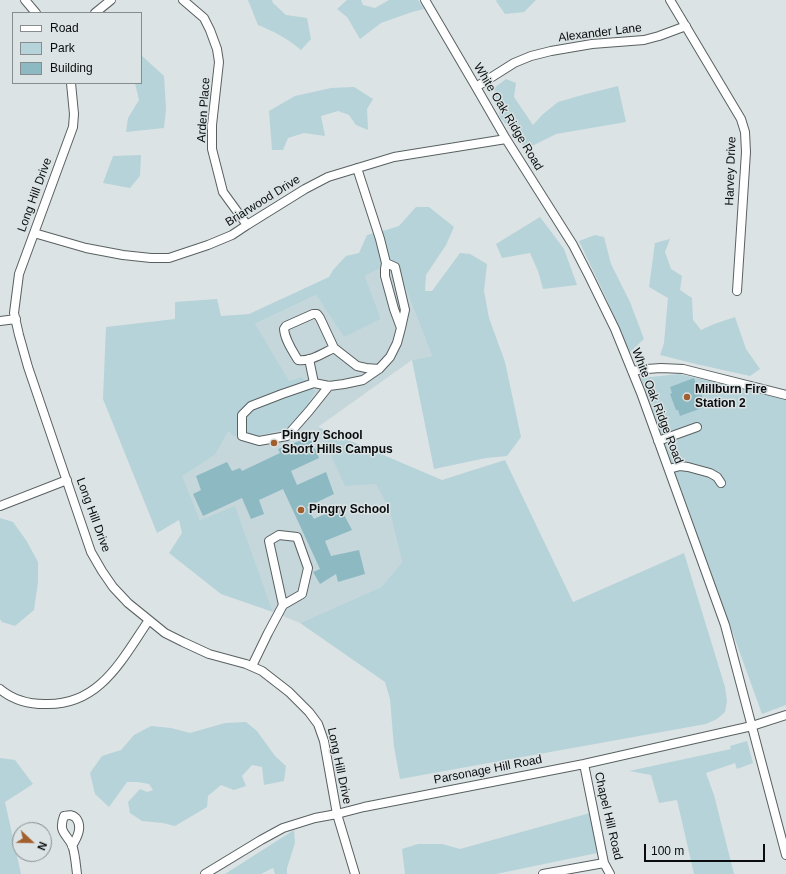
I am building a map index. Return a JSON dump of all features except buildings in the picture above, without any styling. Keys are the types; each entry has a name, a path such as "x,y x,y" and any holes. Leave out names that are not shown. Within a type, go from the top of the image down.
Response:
{"street":[{"path":"25,0 35,12"},
{"path":"96,12 111,0"},
{"name":"Arden Place","path":"183,0 204,18 217,49 219,62 212,125 212,149 223,192 247,225"},
{"name":"White Oak Ridge Road","path":"425,0 506,139 573,245 615,329 669,469 725,625 752,726 783,830 786,855"},
{"name":"Harvey Drive","path":"670,0 741,119 745,132 746,152 737,291"},
{"name":"Alexander Lane","path":"476,87 514,63 531,56 592,44 644,40 686,26"},
{"name":"Long Hill Drive","path":"71,84 74,114 73,127 19,274 14,313 28,367 91,552 113,587 148,620 165,633 209,654 252,666 262,671 289,692 310,712 318,724 324,740 337,814 355,874"},
{"name":"Briarwood Drive","path":"34,233 86,248 122,255 169,258 232,235 305,189 328,177 394,157 506,139"},
{"path":"329,386 309,412 287,436 259,441 242,436 242,416 251,406 314,382 329,386 363,380 379,369 390,357 397,343 401,328 385,276 386,263 380,239 357,168"},
{"path":"334,348 314,358 304,361 298,360 284,335 284,328 313,314 317,314 334,348 357,366 379,369"},
{"path":"0,320 16,319"},
{"path":"309,359 314,382"},
{"path":"632,371 661,368 683,369 786,396"},
{"path":"658,441 697,427"},
{"path":"669,469 680,466 710,472 717,477 721,483"},
{"path":"0,506 67,480"},
{"path":"252,666 283,605 302,594 308,568 297,538 279,535 269,541 283,605"},
{"path":"0,689 15,699 32,704 59,704 84,696 99,686 114,671 148,620"},
{"name":"Parsonage Hill Road","path":"205,874 283,828 315,818 584,764 752,726 786,715"},
{"name":"Chapel Hill Road","path":"584,764 604,863 610,874"},
{"path":"72,846 77,874"},
{"path":"544,874 604,863"}],"shaded area":[{"name":"Pingry School Short Hills Campus","path":"395,261 432,356 412,360 318,427 376,483 389,509 402,562 381,587 300,623 273,612 235,507 200,520 181,476 215,455 231,428 255,324 316,295 344,336 381,319 365,276"}],"green space":[{"path":"248,0 272,0 273,3 286,15 307,18 311,39 301,50 281,36 258,25"},
{"path":"347,0 361,0 363,5 375,8 389,0 418,0 424,9 381,23 360,39 347,17 337,9"},
{"path":"536,0 524,12 505,14 496,1"},
{"path":"142,56 164,76 166,109 164,128 126,132 128,118 139,100 135,84 142,84"},
{"path":"506,79 516,83 514,97 533,125 542,115 558,102 618,86 626,122 556,134 526,149 500,117 494,88"},
{"path":"354,87 373,99 367,109 368,130 356,125 349,115 338,111 321,116 325,136 304,133 288,138 283,150 272,150 269,111 295,96 331,88"},
{"path":"141,155 140,176 130,188 103,183 113,156"},
{"path":"416,207 429,207 454,227 446,245 426,275 425,291 432,291 460,253 470,254 487,264 484,291 489,318 505,362 521,437 507,456 486,458 434,469 412,360 432,356 395,261 365,276 381,319 344,337 316,295 255,324 289,381 302,377 315,391 303,412 286,429 261,435 233,436 229,431 215,455 182,476 200,520 235,506 273,612 221,594 169,553 182,533 179,520 157,533 103,399 106,327 175,319 175,302 217,299 221,316 249,314 329,277 333,270 346,256 359,253 367,235 399,226"},
{"path":"540,217 564,249 577,285 543,289 538,271 530,253 502,258 496,244"},
{"path":"595,235 604,237 611,264 630,302 644,339 629,353 608,302 579,241"},
{"path":"670,239 665,252 671,269 682,276 680,290 692,298 693,320 701,330 735,317 746,349 760,369 750,376 660,355 664,343 668,298 649,287 655,243"},
{"path":"679,374 786,398 786,705 762,714 641,378"},
{"path":"318,427 442,480 505,460 573,602 684,553 725,687 727,701 725,712 717,719 706,724 400,779 394,747 390,699 385,682 300,623 381,587 402,562 389,509 376,484 345,486"},
{"path":"0,518 13,522 26,540 38,562 38,582 34,610 15,626 2,622 0,619"},
{"path":"246,722 257,731 275,756 286,766 284,781 264,785 262,767 252,765 242,776 246,786 234,790 221,785 208,796 207,807 175,826 142,821 130,813 128,802 140,789 147,792 153,790 149,784 127,782 109,807 95,794 90,773 102,756 121,750 134,735 151,726 171,728 190,733 225,723"},
{"path":"747,741 753,763 737,769 735,763 706,773 714,795 734,874 694,874 677,800 659,803 651,775 629,771 731,749 730,746"},
{"path":"0,758 15,760 33,784 5,802 12,834 12,862 18,862 21,874 0,874"},
{"path":"590,813 597,853 496,874 405,874 402,849 418,844 442,844 460,849"},
{"path":"294,830 295,843 287,868 287,874 275,874 273,868 261,874 225,874"}],"place":[{"name":"Millburn Fire Station 2","path":"687,397"},
{"name":"Pingry School Short Hills Campus","path":"274,443"},
{"name":"Pingry School","path":"301,510"}]}
